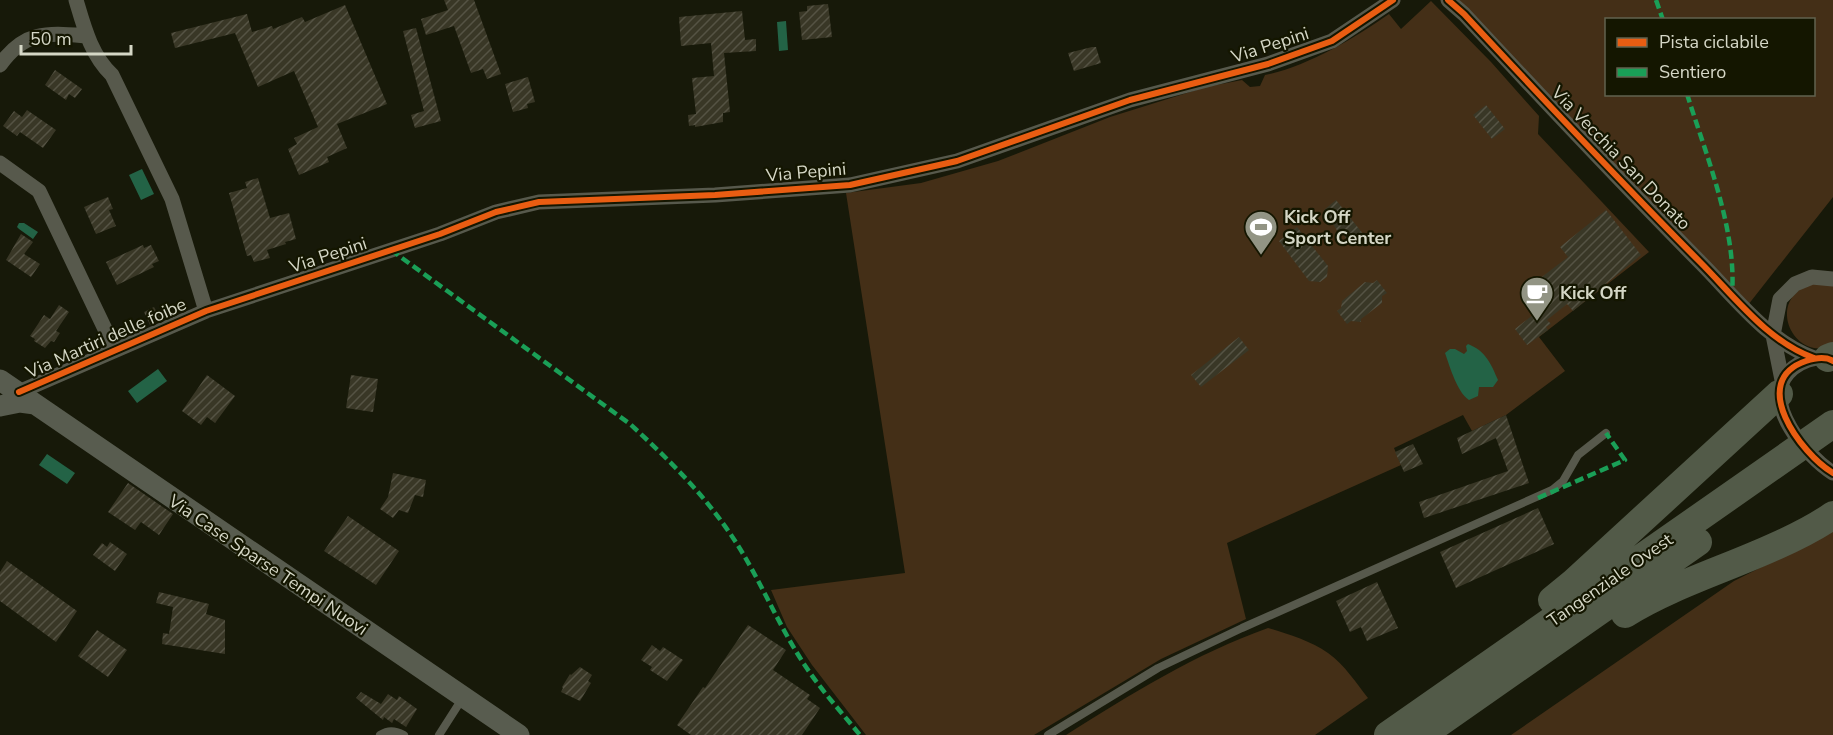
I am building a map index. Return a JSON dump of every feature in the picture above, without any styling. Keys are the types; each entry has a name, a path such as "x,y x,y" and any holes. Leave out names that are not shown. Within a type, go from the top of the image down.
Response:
{"highway":[{"path":"1403,733 1439,687 1574,582 1780,387"},
{"name":"Tangenziale Ovest","path":"1403,733 1497,683 1777,475 1833,424"},
{"name":"Tangenziale Ovest","path":"1403,733 1777,475 1833,448"},
{"path":"1497,683 1533,673 1652,597 1816,528 1833,515"}],"street":[{"path":"76,0 87,36 101,65 112,75 172,199 206,310"},
{"name":"Via Pepini","path":"206,310 440,234 496,212 539,202 715,195 850,184 957,161 1130,100 1268,64 1332,41 1393,0"},
{"name":"Via Vecchia San Donato","path":"1448,0 1464,14 1618,179 1773,335 1798,352 1827,358"},
{"path":"0,65 9,52 28,39 49,33 87,36"},
{"path":"0,163 39,191 115,350"},
{"path":"1833,279 1812,277 1795,284 1780,299 1773,335 1783,415 1794,434 1821,466 1833,473"},
{"name":"Via Martiri delle foibe","path":"27,398 115,350 206,310"},
{"path":"1780,387 1796,364 1827,358"},
{"name":"Via Case Sparse Tempi Nuovi","path":"0,380 463,697 510,732"},
{"path":"0,406 20,402 27,398"}],"lane":[{"path":"1048,735 1168,663 1552,490 1563,481 1578,455 1606,433"},
{"path":"439,735 463,697"},
{"path":"380,735 387,731 404,735"}],"shaded area":[{"path":"1454,0 1833,0 1833,197 1748,305"},
{"name":"Kick Off Sport Center","path":"1431,1 1491,62 1539,116 1538,134 1649,252 1539,337 1565,371 1506,415 1472,431 1463,415 1394,448 1401,465 1227,543 1246,619 1161,659 1034,735 866,735 812,665 787,627 771,590 905,573 846,193 921,183 998,161 1110,117 1206,87 1242,80 1250,87 1260,86 1265,75 1313,59 1361,33 1389,14 1401,29"},
{"path":"786,21 788,50 779,51 777,22"},
{"path":"142,169 154,194 141,200 129,175"},
{"path":"19,223 24,223 38,232 33,239 17,227"},
{"path":"1814,283 1833,285 1833,347 1816,348 1805,345 1792,333 1789,324 1787,316 1791,299 1799,291"},
{"path":"1468,344 1484,354 1498,380 1493,387 1479,387 1478,396 1469,400 1457,385 1445,353 1450,349 1455,349 1464,354"},
{"path":"158,369 167,381 137,403 128,391"},
{"path":"47,454 75,473 67,484 39,465"},
{"path":"1833,528 1833,735 1511,735 1734,581 1819,538"},
{"path":"1268,628 1307,641 1328,653 1345,669 1368,698 1315,735 1066,735 1189,662"}],"building":[{"path":"444,0 474,0 501,74 487,79 483,69 471,73 454,26 426,35 421,19 448,10"},
{"path":"828,4 832,37 802,40 799,12 807,11 807,6"},
{"path":"345,5 387,104 337,124 347,148 327,157 329,162 299,175 288,149 297,144 294,138 318,127 294,71 258,87 235,33 175,48 171,33 247,14 252,32 272,26 273,29 302,17 305,22"},
{"path":"742,11 745,40 756,39 756,51 724,53 730,112 723,113 723,122 689,126 688,115 696,114 692,78 714,76 711,43 681,46 679,17"},
{"path":"416,28 441,121 415,128 411,115 424,111 403,31"},
{"path":"1096,47 1101,63 1074,71 1068,53"},
{"path":"55,70 82,89 75,98 69,94 66,100 45,85"},
{"path":"528,77 535,102 527,104 528,108 513,112 505,84"},
{"path":"1486,105 1505,129 1492,139 1473,115"},
{"path":"27,110 56,130 43,148 20,132 17,136 3,126 14,111 22,117"},
{"path":"258,178 270,218 289,213 296,239 267,250 270,258 254,262 251,255 247,256 229,193 247,188 245,182"},
{"path":"108,197 113,209 109,210 116,226 96,234 84,207"},
{"path":"1336,200 1364,235 1351,245 1340,230 1338,232 1324,210"},
{"path":"1606,210 1641,255 1573,311 1567,304 1547,320 1551,324 1546,327 1548,330 1527,345 1515,329 1539,310 1531,299 1537,294 1530,286 1568,257 1560,247"},
{"path":"1297,227 1328,266 1327,277 1320,282 1309,281 1279,241"},
{"path":"21,234 33,242 24,254 40,264 31,277 6,260"},
{"path":"143,245 144,248 151,245 159,261 152,264 154,267 117,285 106,262"},
{"path":"1377,280 1387,293 1382,296 1382,303 1361,319 1361,322 1351,321 1347,324 1337,311 1341,308 1342,301 1365,282 1373,283"},
{"path":"59,305 69,312 56,331 60,333 54,342 51,341 45,348 30,336 44,315 50,319"},
{"path":"154,307 161,320 150,325 144,312"},
{"path":"1239,337 1249,350 1201,387 1191,375"},
{"path":"207,375 235,396 215,423 207,417 201,425 182,411"},
{"path":"351,375 378,379 373,412 346,408"},
{"path":"1506,415 1529,483 1424,518 1419,502 1508,471 1496,438 1462,454 1457,438"},
{"path":"1413,444 1423,464 1404,472 1395,452"},
{"path":"393,473 426,480 423,497 415,495 408,513 399,510 393,518 380,509 388,497"},
{"path":"128,483 173,514 159,535 141,522 135,530 108,512"},
{"path":"1538,508 1554,544 1456,588 1440,552"},
{"path":"348,516 399,551 376,585 324,551"},
{"path":"110,542 127,554 115,571 93,555 102,543 107,547"},
{"path":"7,561 77,611 56,642 0,601 0,572"},
{"path":"1377,582 1398,628 1367,641 1361,627 1350,632 1336,601"},
{"path":"159,592 209,604 206,614 225,620 225,654 162,644 163,633 169,634 173,607 156,603"},
{"path":"748,625 786,650 773,670 810,695 807,699 820,708 802,735 691,735 677,725"},
{"path":"97,630 127,650 108,677 78,656"},
{"path":"652,645 660,651 663,647 683,660 667,681 650,670 652,667 641,660"},
{"path":"580,667 592,675 588,681 591,683 580,701 561,692 570,674"},
{"path":"361,692 381,704 388,694 397,700 399,696 417,709 406,727 394,719 392,723 384,717 383,720 356,698"}],"marked path":[{"path":"1656,0 1662,18"},
{"path":"1688,96 1725,219 1730,244 1732,294"},
{"path":"391,250 630,424 657,449 707,502 729,532 750,565 806,667 860,735"},
{"path":"1538,498 1625,460 1606,433"}],"cycle path":[{"path":"19,392 206,311 440,234 496,212 539,202 715,195 850,185 957,161 1130,100 1268,64 1332,41 1393,0"},
{"path":"1448,0 1464,14 1752,317 1781,341 1814,358"},
{"path":"1833,361 1823,358 1813,359 1789,371 1781,384 1780,400 1785,417 1795,434 1820,464 1833,473"}],"place":[{"name":"Kick Off Sport Center","path":"1261,256"},
{"name":"Kick Off","path":"1537,322"}]}
